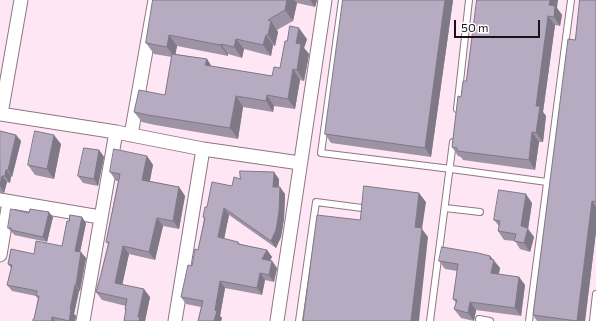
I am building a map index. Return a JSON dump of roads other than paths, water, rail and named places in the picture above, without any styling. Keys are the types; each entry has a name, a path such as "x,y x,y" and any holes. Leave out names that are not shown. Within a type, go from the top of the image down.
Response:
{"street":[{"path":"21,0 1,114 131,134 203,150 300,163"},
{"path":"131,134 155,0"},
{"path":"277,321 325,0"},
{"path":"83,321 116,132"},
{"path":"175,321 203,150"},
{"path":"0,254 4,201 100,217"}],"lane":[{"path":"342,0 321,153 547,182"},
{"path":"456,115 468,0"},
{"path":"529,321 571,0"},
{"path":"430,321 454,138"},
{"path":"299,321 316,202 362,208"},
{"path":"445,208 480,212"},
{"path":"593,321 596,294"},
{"path":"479,319 490,321"}]}
